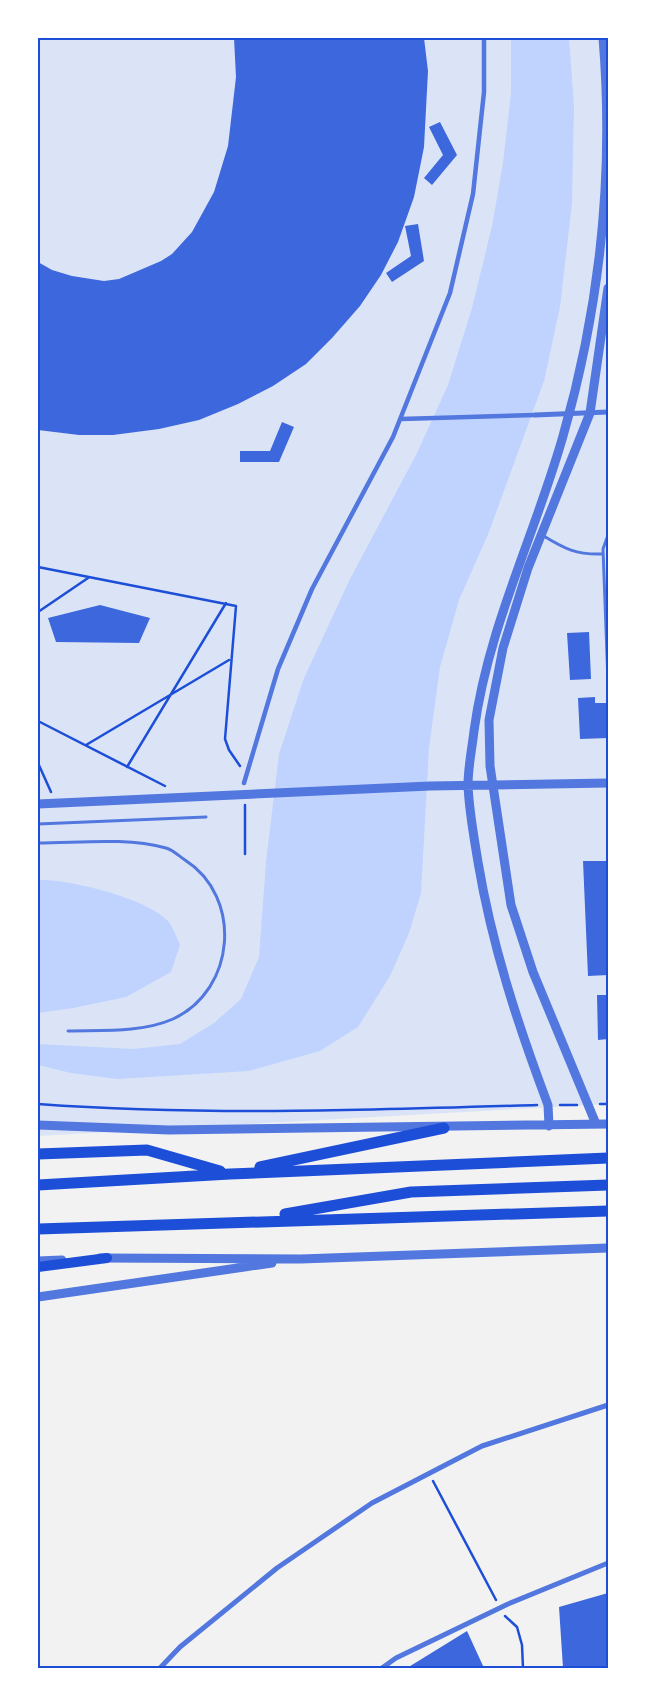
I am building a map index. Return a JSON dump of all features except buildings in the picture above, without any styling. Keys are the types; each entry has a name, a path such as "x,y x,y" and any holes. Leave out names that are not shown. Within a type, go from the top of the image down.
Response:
{"highway":[{"path":"38,1154 147,1150 230,1174 444,1128"},
{"path":"38,1185 230,1174 608,1158"},
{"path":"249,1221 411,1192 608,1185"},
{"path":"38,1229 608,1211"}],"main road":[{"path":"38,1268 107,1258"}],"street":[{"path":"244,783 278,669 308,598 400,419 450,293 473,194 484,92 484,38"},
{"path":"549,1126 548,1105 502,976 486,913 468,785 479,692 490,649 554,465 569,414 601,249 607,153 603,38"},
{"path":"596,1124 533,972 511,905 493,784 489,720 491,703 504,648 528,568 590,413 608,288"},
{"path":"400,419 608,412"},
{"path":"38,804 266,792 493,784 608,783"},
{"path":"38,1125 169,1130 444,1128 608,1124"},
{"path":"38,1261 107,1258 301,1259 608,1248"},
{"path":"38,1298 301,1259"},
{"path":"160,1668 180,1647 277,1568 372,1503 482,1446 608,1405"},
{"path":"382,1668 396,1658 500,1608 608,1563"}],"lane":[{"path":"542,535 567,550 584,555 603,554"},
{"path":"608,535 603,554 608,682"},
{"path":"38,824 206,817"},
{"path":"38,843 122,842 168,848 199,869 221,907 226,931 223,956 214,979 199,1000 174,1019 147,1027 68,1031"}],"path":[{"path":"38,567 236,606 225,739 229,750 242,769 244,783"},
{"path":"38,612 89,577"},
{"path":"127,767 226,603"},
{"path":"86,746 229,660"},
{"path":"38,721 166,786"},
{"path":"38,763 51,792"},
{"path":"245,793 245,854"},
{"path":"38,1104 181,1110 380,1110 608,1104"},
{"path":"429,1473 498,1603"},
{"path":"502,1612 507,1620 517,1627 522,1645 522,1668"}],"shaded area":[{"path":"38,38 608,38 608,1104 38,1136"}],"water":[{"path":"511,38 569,38 574,107 572,203 560,307 544,381 489,532 459,600 440,667 429,748 421,893 409,933 390,976 358,1027 320,1051 249,1071 117,1079 71,1073 38,1065 38,1044 133,1049 180,1044 214,1023 241,999 259,957 266,862 279,754 304,678 350,579 416,455 448,385 472,308 492,226 503,163 511,93"},
{"path":"38,880 87,886 125,898 157,913 170,923 180,945 171,972 126,997 38,1013"}]}
